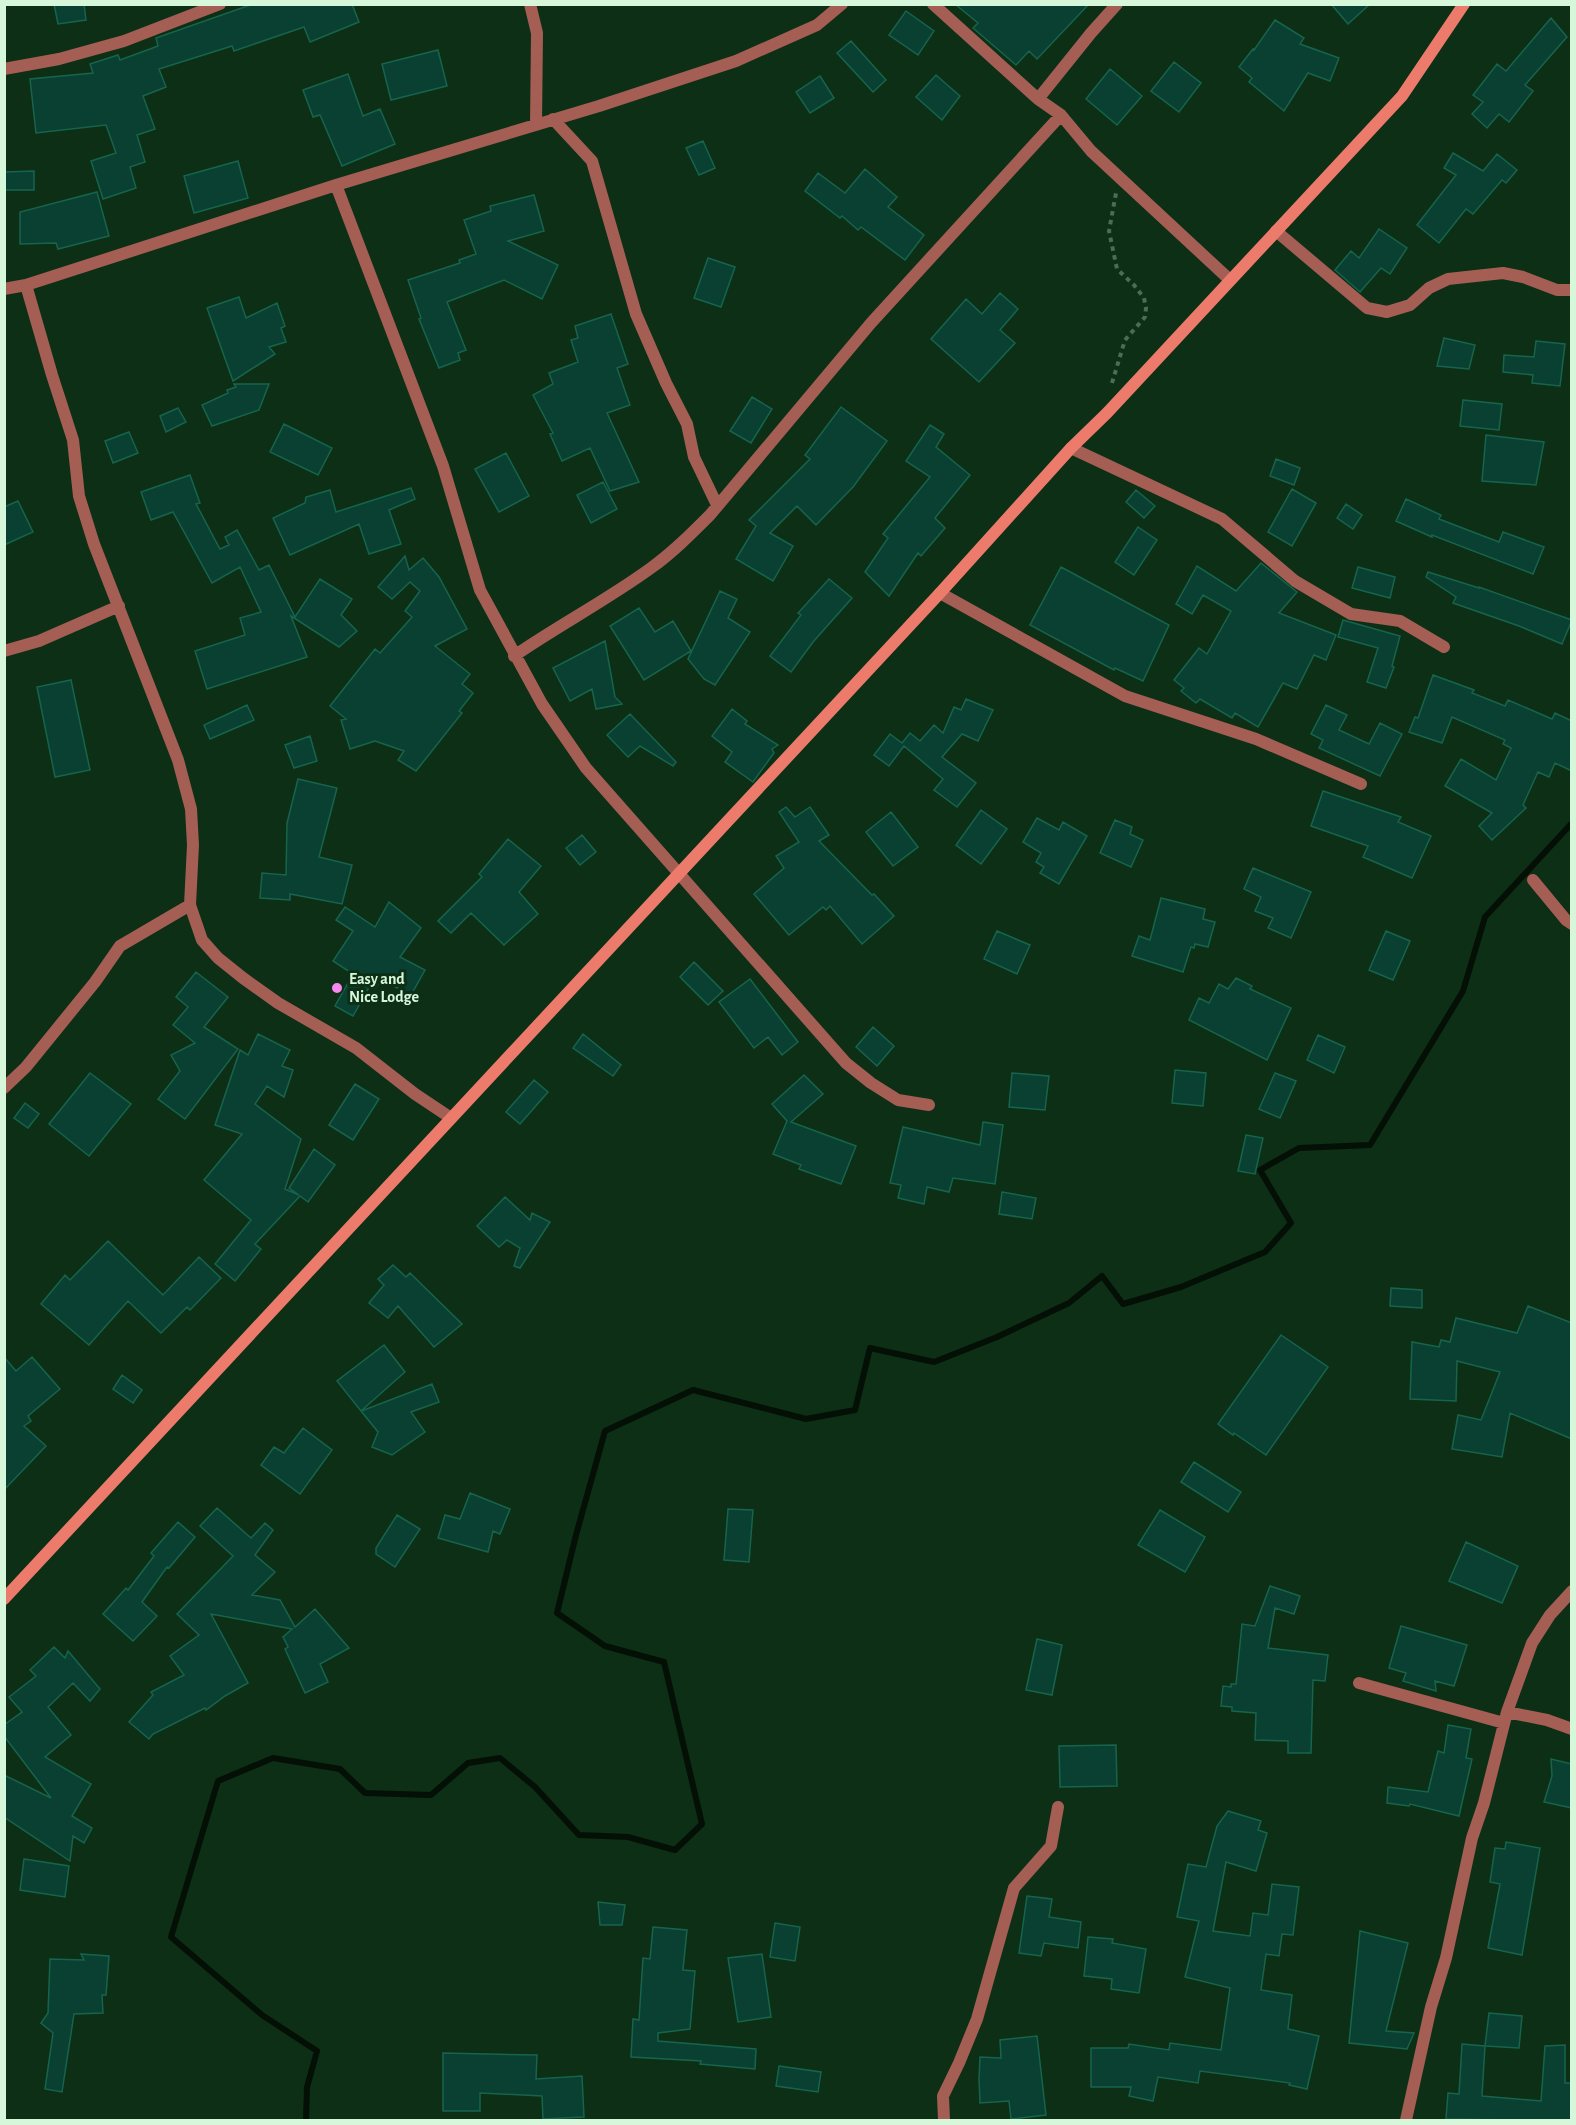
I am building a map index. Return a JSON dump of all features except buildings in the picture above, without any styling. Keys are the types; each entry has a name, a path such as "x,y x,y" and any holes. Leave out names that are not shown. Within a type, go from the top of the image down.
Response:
{"main road":[{"path":"4,1599 680,873 1071,448 1107,413 1402,96 1464,4"}],"street":[{"path":"4,69 59,59 124,41 220,4"},
{"path":"530,4 537,33 536,125"},
{"path":"4,289 26,285 336,185 599,106 736,61 817,25 842,4"},
{"path":"933,4 1038,99 1061,115 1091,151 1230,280"},
{"path":"1038,99 1117,4"},
{"path":"514,656 653,567 693,532 871,323 1061,115"},
{"path":"553,119 592,161 636,314 666,383 687,424 694,457 717,505"},
{"path":"336,185 443,466 480,590 542,704 586,768 846,1063 871,1083 898,1100 929,1105"},
{"path":"1276,231 1367,308 1387,312 1410,305 1429,288 1448,279 1503,273 1523,277 1557,290 1572,290"},
{"path":"26,285 73,440 79,496 94,544 175,751 191,809 193,845 190,905 202,940 218,958 278,1002 357,1048 415,1094 451,1118"},
{"path":"1071,448 1222,519 1295,581 1352,614 1400,621 1444,647"},
{"path":"940,592 1125,696 1256,739 1361,784"},
{"path":"4,651 39,640 119,606"},
{"path":"1533,880 1566,920 1572,924"},
{"path":"4,1088 26,1067 95,982 120,946 190,905"},
{"path":"1406,2121 1429,2018 1446,1958 1472,1838 1484,1803 1505,1717 1532,1643 1550,1614 1572,1591"},
{"path":"1359,1683 1505,1717 1547,1720 1572,1730"},
{"path":"944,2121 943,2096 977,2019 1014,1888 1051,1846 1058,1807"}],"path":[{"path":"1107,413 1118,357 1125,340 1145,317 1146,308 1144,298 1117,269 1108,231 1119,175"}],"waterway":[{"path":"306,2120 307,2087 317,2051 262,2015 171,1937 218,1781 273,1758 340,1769 365,1793 431,1795 468,1763 500,1758 535,1787 579,1835 628,1837 675,1850 702,1824 664,1662 605,1646 557,1613 605,1431 693,1390 806,1419 855,1410 870,1348 934,1362 997,1337 1069,1303 1102,1276 1123,1304 1181,1287 1265,1252 1291,1223 1260,1170 1299,1148 1370,1145 1463,991 1485,917 1572,823"}],"place":[{"name":"Easy and Nice Lodge","path":"337,988"}]}
